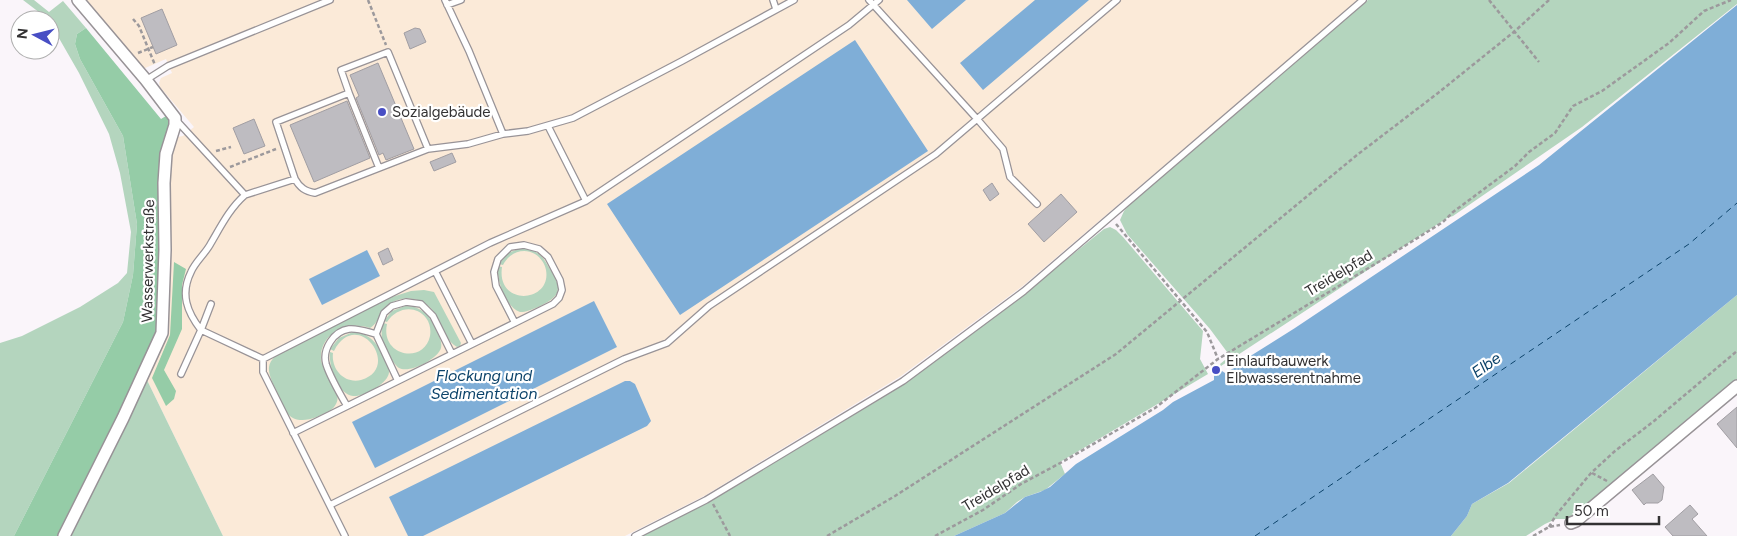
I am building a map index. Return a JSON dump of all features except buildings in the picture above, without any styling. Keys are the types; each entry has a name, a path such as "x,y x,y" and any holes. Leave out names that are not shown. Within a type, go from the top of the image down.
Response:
{"street":[{"path":"78,0 146,80 175,118"},
{"name":"Wasserwerkstraße","path":"64,536 123,418 162,333 166,250 164,182 166,154 175,125 175,118"},
{"path":"1571,523 1576,521 1737,386"}],"lane":[{"path":"146,80 168,66 330,0"},
{"path":"461,0 446,3 469,52 503,134"},
{"path":"773,0 776,9"},
{"path":"349,93 276,122 299,187 315,193 428,149 468,144 503,134 528,131 581,114 682,62 794,0"},
{"path":"263,359 490,243 586,200 849,25 871,3 879,0"},
{"path":"330,505 624,359 667,343 709,306 936,154 1117,0"},
{"path":"635,536 710,498 903,381 1024,291 1362,0"},
{"path":"871,3 1003,149 1010,177 1037,204"},
{"path":"379,168 341,70 388,52 428,149"},
{"path":"175,118 245,195"},
{"path":"548,126 586,200"},
{"path":"263,359 201,330 191,317 186,300 191,271 206,252 234,204 245,195 295,179"},
{"path":"293,433 346,406 398,381 472,344 515,323 553,304 562,290 560,280 548,257 539,249 524,245 510,247 498,259 494,272 496,286 515,323"},
{"path":"435,271 472,344"},
{"path":"398,381 376,334 384,313 392,306 406,302 421,304 433,316 452,354"},
{"path":"181,374 211,304"},
{"path":"346,406 326,363 325,353 330,340 341,331 350,329 376,334"},
{"path":"263,359 263,372 344,536"}],"path":[{"path":"368,0 388,52"},
{"path":"1489,0 1538,62"},
{"path":"827,536 895,496 1116,354 1357,155 1515,31 1549,0"},
{"name":"Treidelpfad","path":"935,536 983,510 1021,484 1064,462 1155,408 1218,359 1443,222 1453,212 1515,166 1529,152 1555,133 1573,106 1602,91 1669,43 1704,11 1731,0"},
{"path":"133,20 138,26 158,72"},
{"path":"214,152 231,146"},
{"path":"222,170 284,146"},
{"path":"1110,217 1207,332 1218,359"},
{"path":"1549,527 1556,515 1592,473 1615,451 1654,421 1737,351"},
{"path":"1592,473 1617,486"},
{"path":"710,498 730,536"},
{"path":"1533,536 1549,527 1571,523"}],"shaded area":[{"path":"86,0 1358,0 1024,285 901,376 706,495 625,536 223,536 146,378 170,252 170,156 177,137 183,136 194,127 160,87 161,78 172,73 166,59 143,69"}],"green space":[{"path":"23,0 34,0 46,10 36,10"},
{"path":"1368,0 1737,0 1737,4 1582,127 1453,216 1447,218 1221,366 1220,364 1230,356 1210,329 1127,234 1120,220 1130,204"},
{"path":"63,1 86,28 77,34 75,44 80,59 123,136 137,224 133,275 123,322 14,536 0,536 0,343 22,336 80,307 118,283 127,273 131,232 120,173 109,134 79,73 60,40 60,10 52,10"},
{"path":"86,28 161,119 166,116 169,120 157,332 120,415 59,536 14,536 123,322 133,275 137,224 123,136 80,59 75,44 77,34"},
{"path":"1110,227 1123,237 1203,331 1200,359 1208,374 1060,462 1065,474 1045,490 1025,497 1005,513 954,536 641,536 707,503 904,384 1025,293 1104,229"},
{"path":"521,248 534,251 543,258 557,281 558,287 556,295 548,302 523,312 515,309 506,299 500,285 498,266 502,267 502,280 507,289 515,294 524,296 533,294 541,289 546,281 546,270 544,263 539,257 526,251 517,252 509,257 503,265 499,264 508,253"},
{"path":"174,262 186,269 182,285 182,329 164,370 176,391 174,399 166,406 152,378 170,335"},
{"path":"424,290 434,292 461,343 460,346 457,347 450,341 435,314 424,303 414,299 404,298 397,300 386,307 370,328 361,326 344,327 336,331 325,342 321,360 337,395 337,402 333,408 308,420 297,419 287,413 269,373 270,364 277,355 283,350 392,297 411,291"},
{"path":"1737,295 1737,380 1573,519 1556,519 1526,536 1451,536 1467,516 1472,504 1509,483"},
{"path":"405,306 418,308 428,316 441,342 441,348 435,357 409,369 396,366 386,350 382,336 383,323 387,324 387,335 390,343 396,350 412,353 420,351 426,345 430,336 429,324 426,318 417,311 406,309 395,314 387,322 384,321 392,311"},
{"path":"353,332 366,335 375,343 389,369 388,376 381,385 358,396 348,394 339,385 332,371 330,357 330,352 333,353 336,370 349,380 361,380 373,373 378,364 377,354 372,344 364,337 354,335 343,339 334,351 330,349 339,338"},
{"path":"146,378 223,536 68,536"}],"water":[{"path":"907,0 966,0 932,29"},
{"path":"1035,0 1089,0 983,90 960,63"},
{"name":"Elbe","path":"1737,5 1737,295 1508,483 1472,504 1467,516 1451,536 954,536 1005,513 1025,497 1050,487 1076,464 1173,402 1214,380 1214,376 1217,374 1219,376 1218,373 1222,371 1225,373 1241,364 1244,360 1539,165"},
{"path":"855,40 928,151 680,315 607,204"},
{"path":"367,250 380,276 322,305 309,279"},
{"name":"Flockung und Sedimentation","path":"594,301 617,347 375,468 352,422"},
{"name":"Flockung und Sedimentation","path":"625,381 635,384 651,421 647,426 423,536 408,536 389,497"}],"ferry route":[{"path":"1255,536 1689,244 1737,203"}],"place":[{"name":"Sozialgebäude","path":"382,112"},
{"name":"Einlaufbauwerk Elbwasserentnahme","path":"1216,370"}]}
